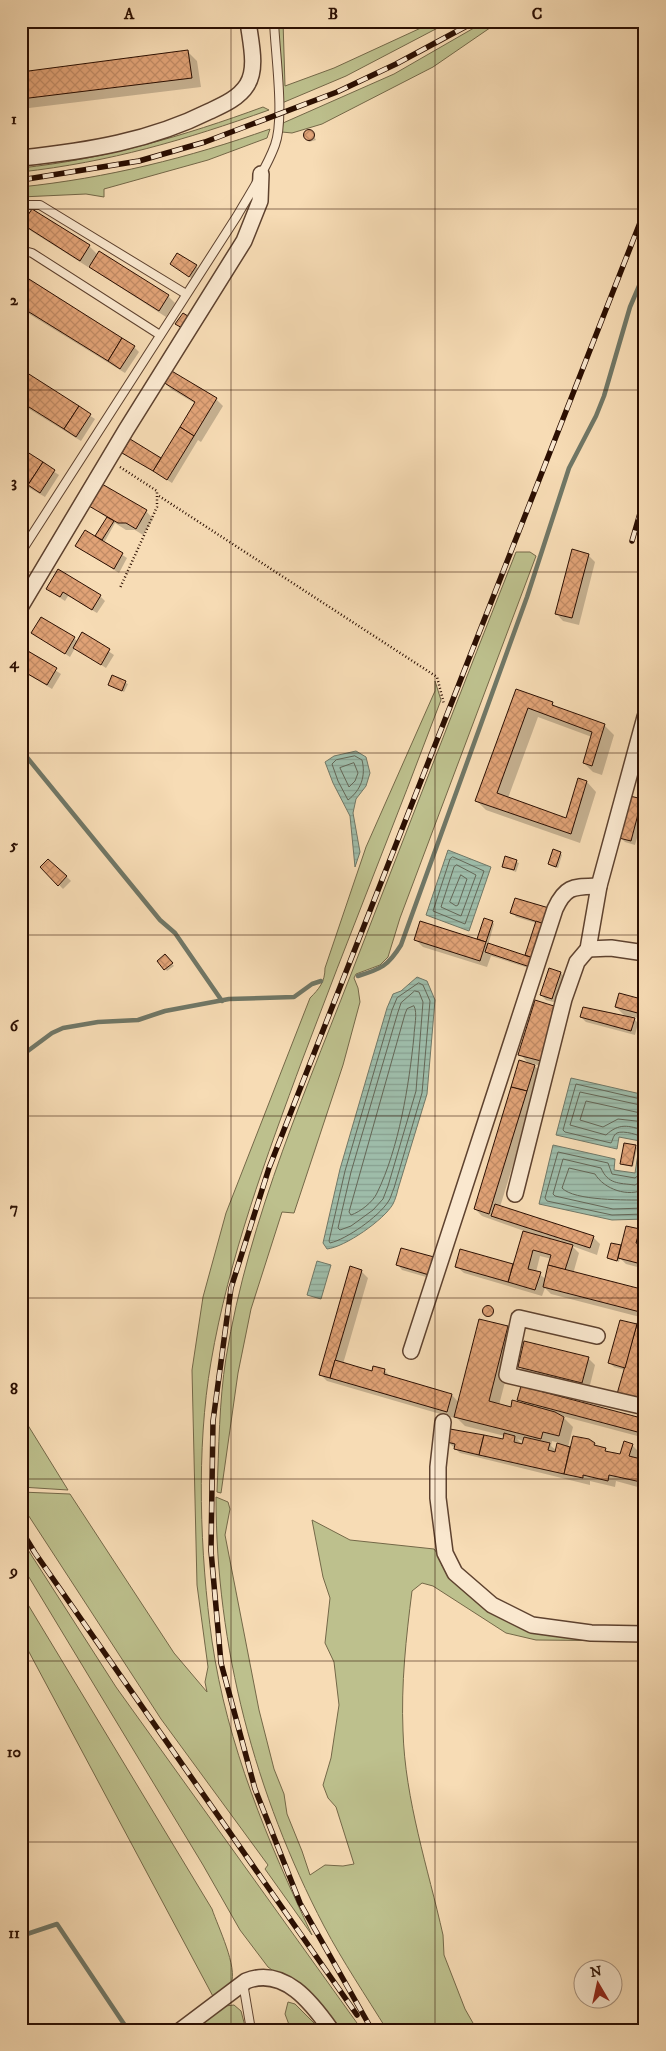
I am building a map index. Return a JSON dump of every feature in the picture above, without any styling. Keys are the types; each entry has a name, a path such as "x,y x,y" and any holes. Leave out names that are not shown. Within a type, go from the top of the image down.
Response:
{"street":[{"path":"21,158 106,147 143,138 191,120 230,101 247,86 253,71 248,21"},
{"path":"21,606 108,460 244,241 260,201 261,174"},
{"path":"515,1194 564,999 577,962 588,949 599,886 645,717"},
{"path":"411,1351 561,894 568,889 599,886"},
{"path":"588,949 612,948 645,953"},
{"path":"597,1336 519,1318 507,1375 645,1407"},
{"path":"443,1422 438,1467 438,1498 445,1553 455,1573 492,1605 532,1625 591,1633 645,1634"},
{"path":"181,2030 244,1983 256,1977 277,1980 293,1987 311,2002 331,2030"}],"lane":[{"path":"21,552 237,216 276,144 278,130 274,21"},
{"path":"21,205 40,205 186,294"},
{"path":"21,250 32,253 160,335"},
{"path":"244,1983 250,2030"}],"path":[{"path":"108,460 157,491 159,496 437,677 444,704"},
{"path":"120,588 157,507 159,496"}],"green space":[{"path":"277,21 283,21 285,86 334,68 436,21 451,21 346,76 282,103"},
{"path":"486,21 500,21 433,67 322,124 292,133 282,132 283,123 394,74"},
{"path":"263,107 269,110 177,140 116,156 54,168 21,172 21,168 83,159 174,137"},
{"path":"270,129 267,138 208,160 104,189 104,197 86,194 21,197 21,187 85,178 147,166 209,149"},
{"path":"516,552 530,552 536,556 400,918 388,957 380,965 356,974 354,978 360,1002 343,1065 294,1213 282,1212 251,1309 238,1373 221,1493 217,1492 221,1408 226,1358 236,1305 249,1253 265,1202 301,1101"},
{"path":"435,681 441,700 303,1058 250,1208 228,1284 211,1362 206,1395 203,1430 202,1537 208,1608 219,1680 228,1718 251,1792 265,1829 312,1935 265,1869 268,1865 161,1719 21,1504 21,1492 70,1494 174,1653 207,1692 205,1682 208,1667 197,1585 192,1370 203,1297 226,1213 310,998 323,981 325,968 366,847 435,691"},
{"path":"21,1414 68,1490 21,1487"},
{"path":"216,1497 228,1502 230,1509 225,1535 259,1710 274,1769 284,1794 287,1814 310,1875 325,1865 343,1866 354,1864 336,1807 328,1798 323,1785 331,1758 339,1705 334,1662 325,1643 330,1598 323,1577 312,1520 350,1540 434,1549 441,1558 442,1566 479,1602 498,1616 645,1641 536,1640 506,1633 433,1586 422,1583 412,1591 403,1678 403,1731 408,1783 418,1834 443,1935 444,1955 465,2009 477,2030 387,2030 324,1926 278,1824 244,1718 232,1664 223,1609"},
{"path":"21,1539 116,1687 362,2030 337,2030 283,1978 268,1967 240,1930 203,1865 21,1564"},
{"path":"21,1593 212,1909 232,1968 231,1984 216,2002 21,1637"},
{"path":"288,2002 295,2004 321,2030 291,2030 285,2014"},
{"path":"234,2005 241,2011 246,2030 207,2030 204,2022 225,2006"}],"water":[{"path":"356,751 366,757 370,773 366,786 356,799 353,813 360,852 355,867 350,816 333,783 325,762 334,756"},
{"path":"448,850 491,867 469,931 426,915"},
{"path":"417,977 427,981 435,1000 427,1094 396,1197 393,1204 373,1225 344,1243 327,1249 323,1243 340,1169 387,1008 393,994 401,991"},
{"path":"571,1078 645,1095 645,1219 612,1220 539,1204 553,1145 615,1159 614,1170 635,1173 640,1141 619,1137 617,1149 556,1135"},
{"path":"317,1261 331,1265 321,1299 307,1295"}],"building":[{"path":"188,50 192,78 21,99 21,72"},
{"path":"307,130 311,130 314,135 313,139 307,140 304,137 304,133"},
{"path":"32,209 90,245 80,261 22,224"},
{"path":"99,251 169,295 159,311 89,267"},
{"path":"177,253 197,265 189,277 170,264"},
{"path":"21,274 122,338 108,361 21,307"},
{"path":"183,313 191,318 184,329 175,324"},
{"path":"122,338 135,346 120,369 108,361"},
{"path":"21,369 79,406 64,429 21,402"},
{"path":"170,370 217,398 194,436 180,427 195,402 163,382"},
{"path":"79,406 91,414 76,437 64,429"},
{"path":"180,427 194,436 167,480 153,471"},
{"path":"130,439 161,458 153,471 122,453"},
{"path":"21,448 43,462 28,485 21,481"},
{"path":"43,462 55,470 40,493 28,485"},
{"path":"102,484 147,510 136,529 126,523 118,523 89,506"},
{"path":"107,517 114,521 102,540 95,536"},
{"path":"85,530 123,553 114,569 75,546"},
{"path":"572,549 589,554 572,618 555,614"},
{"path":"58,569 101,595 92,610 63,592 60,597 46,589"},
{"path":"41,617 75,637 65,654 31,633"},
{"path":"82,632 110,649 101,665 73,648"},
{"path":"21,647 57,668 47,685 21,670"},
{"path":"112,675 126,681 122,691 108,685"},
{"path":"516,689 553,702 552,705 605,724 592,766 583,763 592,732 528,708 497,793 566,818 578,778 587,781 571,834 475,801"},
{"path":"630,796 642,799 631,841 619,838"},
{"path":"553,849 561,852 556,867 548,864"},
{"path":"505,856 517,860 514,870 502,867"},
{"path":"48,859 67,876 58,886 40,867"},
{"path":"515,898 549,908 544,924 510,913"},
{"path":"484,918 493,921 486,942 477,939"},
{"path":"420,921 486,942 480,961 414,940"},
{"path":"536,921 544,924 533,958 525,955"},
{"path":"488,943 533,958 530,967 485,952"},
{"path":"165,954 173,963 164,970 157,961"},
{"path":"549,968 561,972 552,999 540,995"},
{"path":"619,993 645,1000 645,1015 615,1007"},
{"path":"535,1000 557,1007 541,1061 518,1055"},
{"path":"583,1007 635,1018 631,1031 580,1017"},
{"path":"519,1060 535,1065 527,1091 511,1087"},
{"path":"511,1087 527,1091 489,1214 474,1209"},
{"path":"624,1143 636,1145 632,1166 620,1164"},
{"path":"495,1204 594,1236 590,1248 491,1216"},
{"path":"626,1226 640,1229 636,1243 645,1245 645,1265 618,1258"},
{"path":"523,1231 573,1245 565,1270 548,1265 551,1255 533,1250 528,1269 541,1272 535,1290 508,1282"},
{"path":"611,1243 621,1245 617,1261 607,1258"},
{"path":"401,1248 434,1257 429,1275 396,1265"},
{"path":"460,1249 513,1264 508,1282 455,1267"},
{"path":"548,1265 645,1290 645,1304 643,1303 640,1312 543,1287"},
{"path":"350,1266 362,1270 330,1378 319,1375"},
{"path":"643,1303 645,1304 645,1402 617,1394"},
{"path":"486,1306 490,1306 493,1311 492,1315 486,1316 483,1313 483,1309"},
{"path":"479,1319 508,1326 489,1401 511,1407 512,1400 555,1412 564,1417 559,1436 543,1432 541,1439 454,1417"},
{"path":"620,1320 637,1324 625,1368 608,1363"},
{"path":"524,1341 589,1357 582,1383 518,1367"},
{"path":"335,1360 372,1371 373,1366 385,1369 384,1374 452,1394 447,1412 330,1378"},
{"path":"521,1386 645,1419 645,1434 517,1400"},
{"path":"450,1429 484,1435 479,1455 454,1449 455,1444 447,1442"},
{"path":"504,1433 515,1436 514,1442 522,1444 524,1437 550,1443 548,1450 555,1452 557,1443 570,1447 564,1474 479,1455 484,1435 503,1439"},
{"path":"573,1436 589,1439 595,1443 594,1445 606,1448 605,1451 620,1454 624,1441 633,1444 629,1456 645,1460 641,1482 609,1475 608,1481 583,1475 583,1478 564,1474"},
{"path":"645,1466 645,1487 640,1486"}],"waterway":[{"path":"358,976 383,966 392,958 401,945 527,597 569,468 596,416 604,396 630,307 645,272"},
{"path":"21,750 160,920 175,933 222,1001"},
{"path":"21,1056 52,1033 63,1028 98,1022 138,1020 165,1011 229,999 294,997 312,984 321,981"},
{"path":"21,1936 57,1924 128,2030"}],"railway":[{"path":"21,180 139,161 205,142 337,92 396,64 476,21"},
{"path":"372,2030 300,1903 255,1789 221,1663 211,1551 213,1421 231,1288 269,1168 645,210"},
{"path":"632,541 645,496"},
{"path":"21,1530 35,1553 357,2015"}]}
